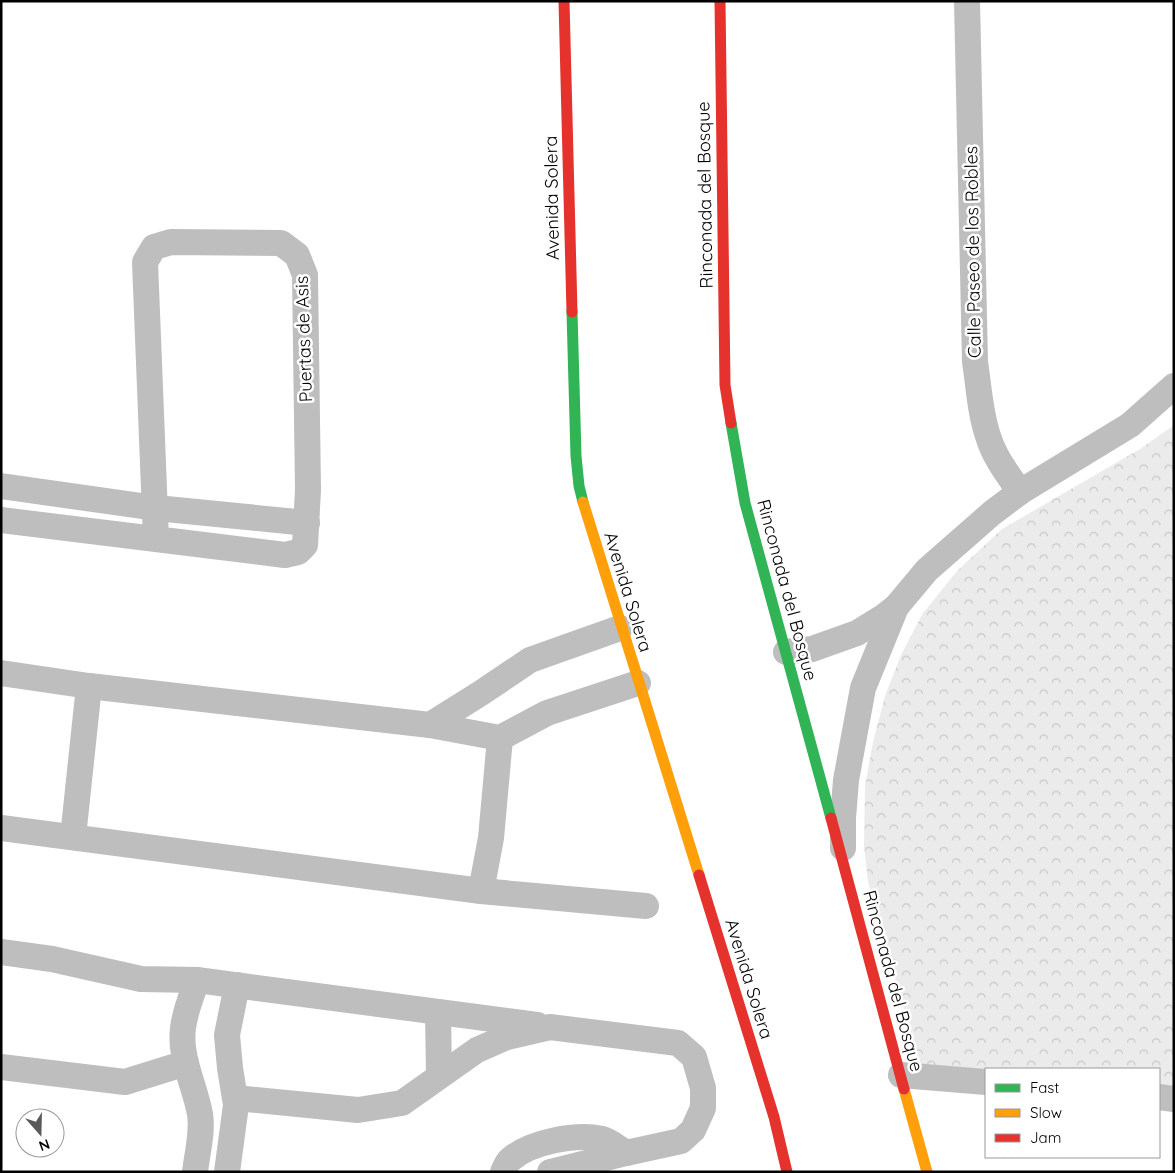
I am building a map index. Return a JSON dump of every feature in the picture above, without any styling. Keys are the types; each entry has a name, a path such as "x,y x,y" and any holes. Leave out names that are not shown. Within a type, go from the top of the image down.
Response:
{"street":[{"name":"Avenida Solera","path":"564,1 576,456 579,486 620,628 774,1117 787,1172"},
{"name":"Rinconada del Bosque","path":"720,1 725,385 745,503 927,1172"},
{"name":"Calle Paseo de los Robles","path":"967,1 975,362 989,439 1002,465 1020,492"},
{"name":"Puertas de Asis","path":"1,520 285,555 298,552 305,544 308,490 305,275 297,255 281,243 171,242 154,247 145,262 156,508"},
{"path":"786,652 812,649 857,633 883,618 896,607 928,570 992,513 1020,492 1130,426 1174,386"},
{"path":"1,486 156,508 307,522"},
{"path":"156,508 156,539"},
{"path":"843,861 843,818 846,780 863,688 896,607"},
{"path":"430,725 482,693 530,660 620,628"},
{"path":"1,673 89,686 430,725 500,738 547,713 638,683"},
{"path":"73,837 89,686"},
{"path":"480,891 491,838 500,738"},
{"path":"1,828 480,891 646,906"},
{"path":"1,952 52,959 141,978 198,980 678,1043 694,1057 704,1088 703,1108 693,1130 681,1141 626,1152 550,1172"},
{"path":"195,1172 200,1115 186,1063 183,1028 185,1015 198,980"},
{"path":"227,1172 236,1098 230,1068 228,1035 237,985"},
{"path":"438,1012 438,1076"},
{"path":"236,1098 358,1110 402,1102 477,1050 507,1037 550,1027"},
{"path":"1,1067 126,1082 186,1063"},
{"path":"901,1075 985,1082"},
{"path":"1160,1097 1174,1099"},
{"path":"502,1172 510,1160 526,1149 549,1142 574,1138 592,1138 604,1140 626,1152"}],"green space":[{"path":"1174,425 1174,1098 1160,1096 1160,1068 985,1069 921,1064 868,882 864,846 865,786 873,742 885,696 901,655 923,613 958,570 1002,529 1140,449"}],"traffic: fast":[{"path":"572,312 576,456 579,486 583,502"},
{"path":"731,423 745,503 831,818"}],"traffic: slow":[{"path":"583,502 699,875"},
{"path":"904,1089 927,1172"}],"traffic: jam":[{"path":"564,1 572,312"},
{"path":"720,1 725,385 731,423"},
{"path":"831,818 904,1089"},
{"path":"699,875 774,1117 787,1172"}]}
